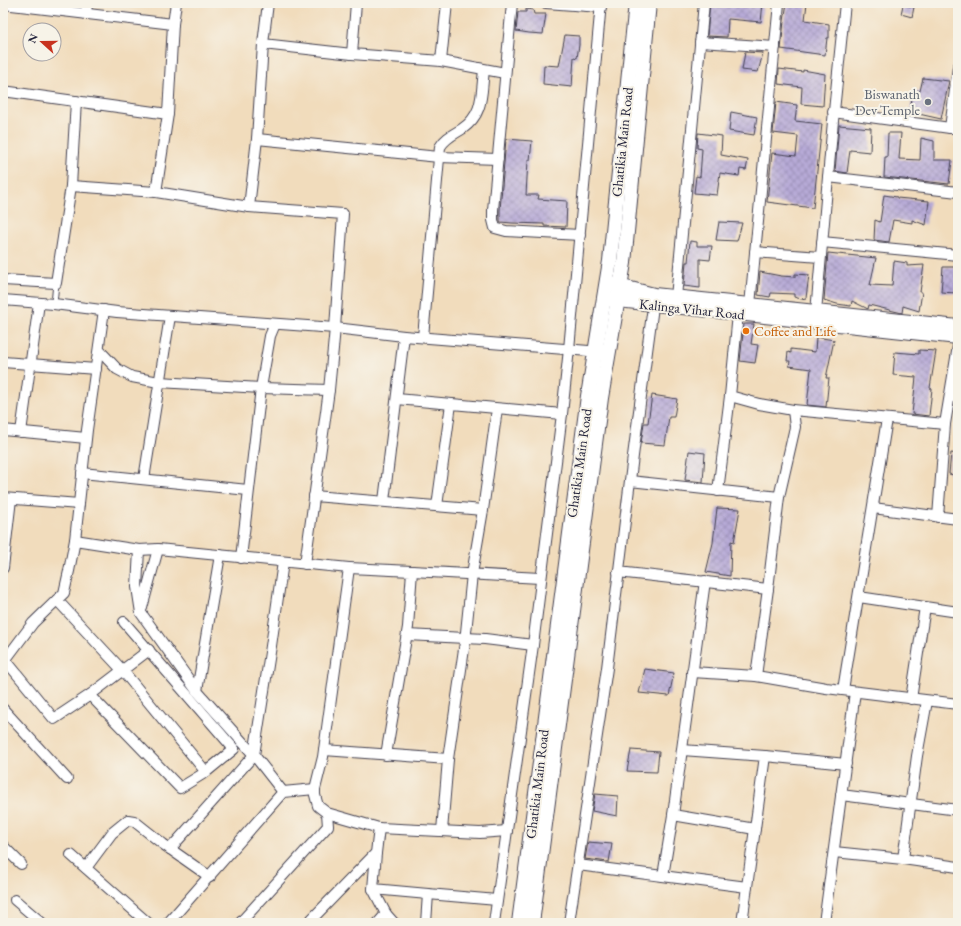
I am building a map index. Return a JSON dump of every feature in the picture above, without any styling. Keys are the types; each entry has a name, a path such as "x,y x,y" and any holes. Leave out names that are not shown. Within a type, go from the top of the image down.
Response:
{"street":[{"path":"86,14 87,3"},
{"path":"156,192 168,114 173,24 176,3"},
{"path":"249,207 257,140 263,44 268,3"},
{"path":"352,54 356,3"},
{"path":"441,61 447,3"},
{"path":"512,3 493,210 495,228 506,231 580,235"},
{"path":"494,923 533,645 540,578 562,414 601,5 546,3"},
{"name":"Ghatikia Main Road","path":"519,923 586,412 602,352 611,300 613,284 610,261 636,3"},
{"name":"Ghatikia Main Road","path":"613,284 625,255 648,3"},
{"path":"676,297 704,3"},
{"path":"750,305 779,3"},
{"path":"816,312 833,112 845,3"},
{"path":"3,4 173,24"},
{"path":"700,42 775,47"},
{"path":"263,44 352,54 441,61 505,73"},
{"path":"833,112 954,128 958,67"},
{"path":"424,337 440,147 442,143 470,123 476,115 481,101 484,70"},
{"path":"3,91 168,114"},
{"path":"3,280 56,283 71,186 76,101"},
{"path":"257,140 439,157 498,159"},
{"path":"828,177 958,192"},
{"path":"71,186 156,192 249,207 343,214 329,390 305,564"},
{"path":"822,242 958,255"},
{"path":"755,252 820,257"},
{"name":"Kalinga Vihar Road","path":"613,284 654,300 738,314 958,337"},
{"name":"Kalinga Vihar Road","path":"611,300 654,300 676,297 958,327"},
{"path":"3,300 170,316 335,328 404,336 602,352"},
{"path":"569,923 607,668 618,572 654,300"},
{"path":"21,432 39,304"},
{"path":"104,310 86,438 75,540 70,571 64,593 33,623 4,660 54,719 90,695 149,650"},
{"path":"718,490 730,396 738,314"},
{"path":"144,479 170,316"},
{"path":"241,558 261,388 270,336 275,324"},
{"path":"384,502 404,336"},
{"path":"938,517 945,424 958,346"},
{"path":"99,350 117,369 132,377 160,382 261,388 329,390"},
{"name":"Ghatikia Main Road","path":"532,923 601,398 602,352"},
{"path":"3,362 96,368"},
{"path":"730,396 759,404 793,410 945,424"},
{"path":"397,399 562,414"},
{"path":"437,506 451,404"},
{"path":"442,831 448,759 465,639 472,574 483,510 497,409"},
{"path":"756,676 779,497 795,427 793,410"},
{"path":"843,690 887,419"},
{"path":"3,430 86,438"},
{"path":"82,473 248,490"},
{"path":"630,481 779,497"},
{"path":"314,496 483,510"},
{"path":"3,568 7,499 79,504"},
{"path":"873,508 958,519"},
{"path":"75,540 139,550 158,549 349,568 540,578"},
{"path":"141,613 158,549"},
{"path":"139,550 137,587 141,613 197,691 254,754 283,792"},
{"path":"197,691 220,555"},
{"path":"170,849 254,754 283,562"},
{"path":"349,568 324,750 314,795 318,806 327,813 379,828 480,833 507,831"},
{"path":"386,754 407,635 412,571"},
{"path":"618,572 768,589"},
{"path":"663,876 673,815 705,581"},
{"path":"859,597 958,612"},
{"path":"57,600 123,671 206,772"},
{"path":"911,699 925,607"},
{"path":"90,695 180,788 206,772 234,749 124,622"},
{"path":"407,635 485,639 533,645"},
{"path":"692,672 756,676 855,692 958,704"},
{"path":"827,923 834,852 855,692"},
{"path":"903,859 917,756 927,701"},
{"path":"3,709 67,779"},
{"path":"324,750 448,759"},
{"path":"682,750 846,764"},
{"path":"742,923 765,756"},
{"path":"168,923 210,877 283,792 315,789"},
{"path":"841,795 958,810"},
{"path":"240,923 328,826 327,813"},
{"path":"673,815 756,829"},
{"path":"86,868 112,833 128,820 134,821 210,877"},
{"path":"379,828 373,889 386,914 394,923"},
{"path":"3,846 21,864"},
{"path":"834,852 903,859 958,867"},
{"path":"308,923 376,853"},
{"path":"71,855 148,923"},
{"path":"578,864 747,887"},
{"path":"373,889 497,900"},
{"path":"426,923 428,894"},
{"path":"15,900 42,923"},
{"path":"378,923 386,914"}],"lane":[{"path":"54,304 56,283"}],"building":[{"path":"710,3 763,3 761,22 728,19 727,37 707,36"},
{"path":"787,3 807,3 805,20 829,24 829,38 827,38 825,55 781,49"},
{"path":"903,5 914,7 912,17 901,14"},
{"path":"526,9 533,10 534,14 546,14 543,34 516,31 518,12 526,12"},
{"path":"565,35 579,36 577,58 574,57 572,87 543,84 544,65 559,66"},
{"path":"745,52 763,53 758,72 742,70"},
{"path":"779,69 803,72 803,70 825,74 823,106 801,104 802,87 778,84"},
{"name":"Biswanath Dev Temple","path":"923,78 949,81 941,119 910,112 913,91 920,91"},
{"path":"776,102 797,105 795,121 822,124 813,208 767,202 772,153 796,156 798,136 773,133"},
{"path":"731,112 757,117 754,135 729,131"},
{"path":"839,125 871,128 870,152 850,150 847,173 835,171"},
{"path":"698,133 722,136 721,155 748,160 746,170 740,169 739,176 720,173 717,195 694,193 696,176 700,177 702,149 697,148"},
{"path":"888,133 901,133 899,159 920,160 921,138 934,141 934,160 952,160 949,184 884,177"},
{"path":"506,139 532,141 530,160 528,160 526,195 539,195 538,199 567,201 566,227 544,226 544,224 500,222"},
{"path":"884,195 897,198 929,201 926,225 912,220 912,223 893,220 889,242 874,240 875,220 880,222"},
{"path":"719,222 742,223 737,241 716,240"},
{"path":"690,241 697,242 697,246 712,246 710,260 700,259 700,288 684,286"},
{"path":"828,253 876,258 870,285 892,286 894,261 907,263 907,266 924,265 919,311 903,306 902,313 869,305 868,309 852,301 851,306 824,300"},
{"path":"943,267 958,267 956,293 941,292"},
{"path":"760,272 795,277 795,274 809,275 806,298 801,299 794,297 794,294 771,293 770,297 758,295"},
{"path":"744,324 754,324 751,344 758,345 755,363 740,361"},
{"path":"816,337 834,340 826,378 829,378 826,407 807,405 811,369 789,366 790,361 787,361 788,352 791,353 791,349 815,352"},
{"path":"919,350 936,351 930,388 932,389 929,416 912,414 916,377 893,375 895,352 919,354"},
{"path":"652,395 677,399 674,417 669,417 665,445 641,443 644,423 648,423"},
{"path":"689,451 705,453 703,482 685,480"},
{"path":"951,453 958,454 958,476 949,474"},
{"path":"717,508 740,509 734,542 731,541 730,576 706,572 713,543"},
{"path":"645,669 674,673 669,696 639,693"},
{"path":"631,750 659,752 657,772 627,771"},
{"path":"595,794 618,796 617,816 592,811"},
{"path":"588,842 612,844 609,862 585,859"}],"place":[{"name":"Biswanath Dev Temple","path":"928,102"},
{"name":"Coffee and Life","path":"746,331"}]}
